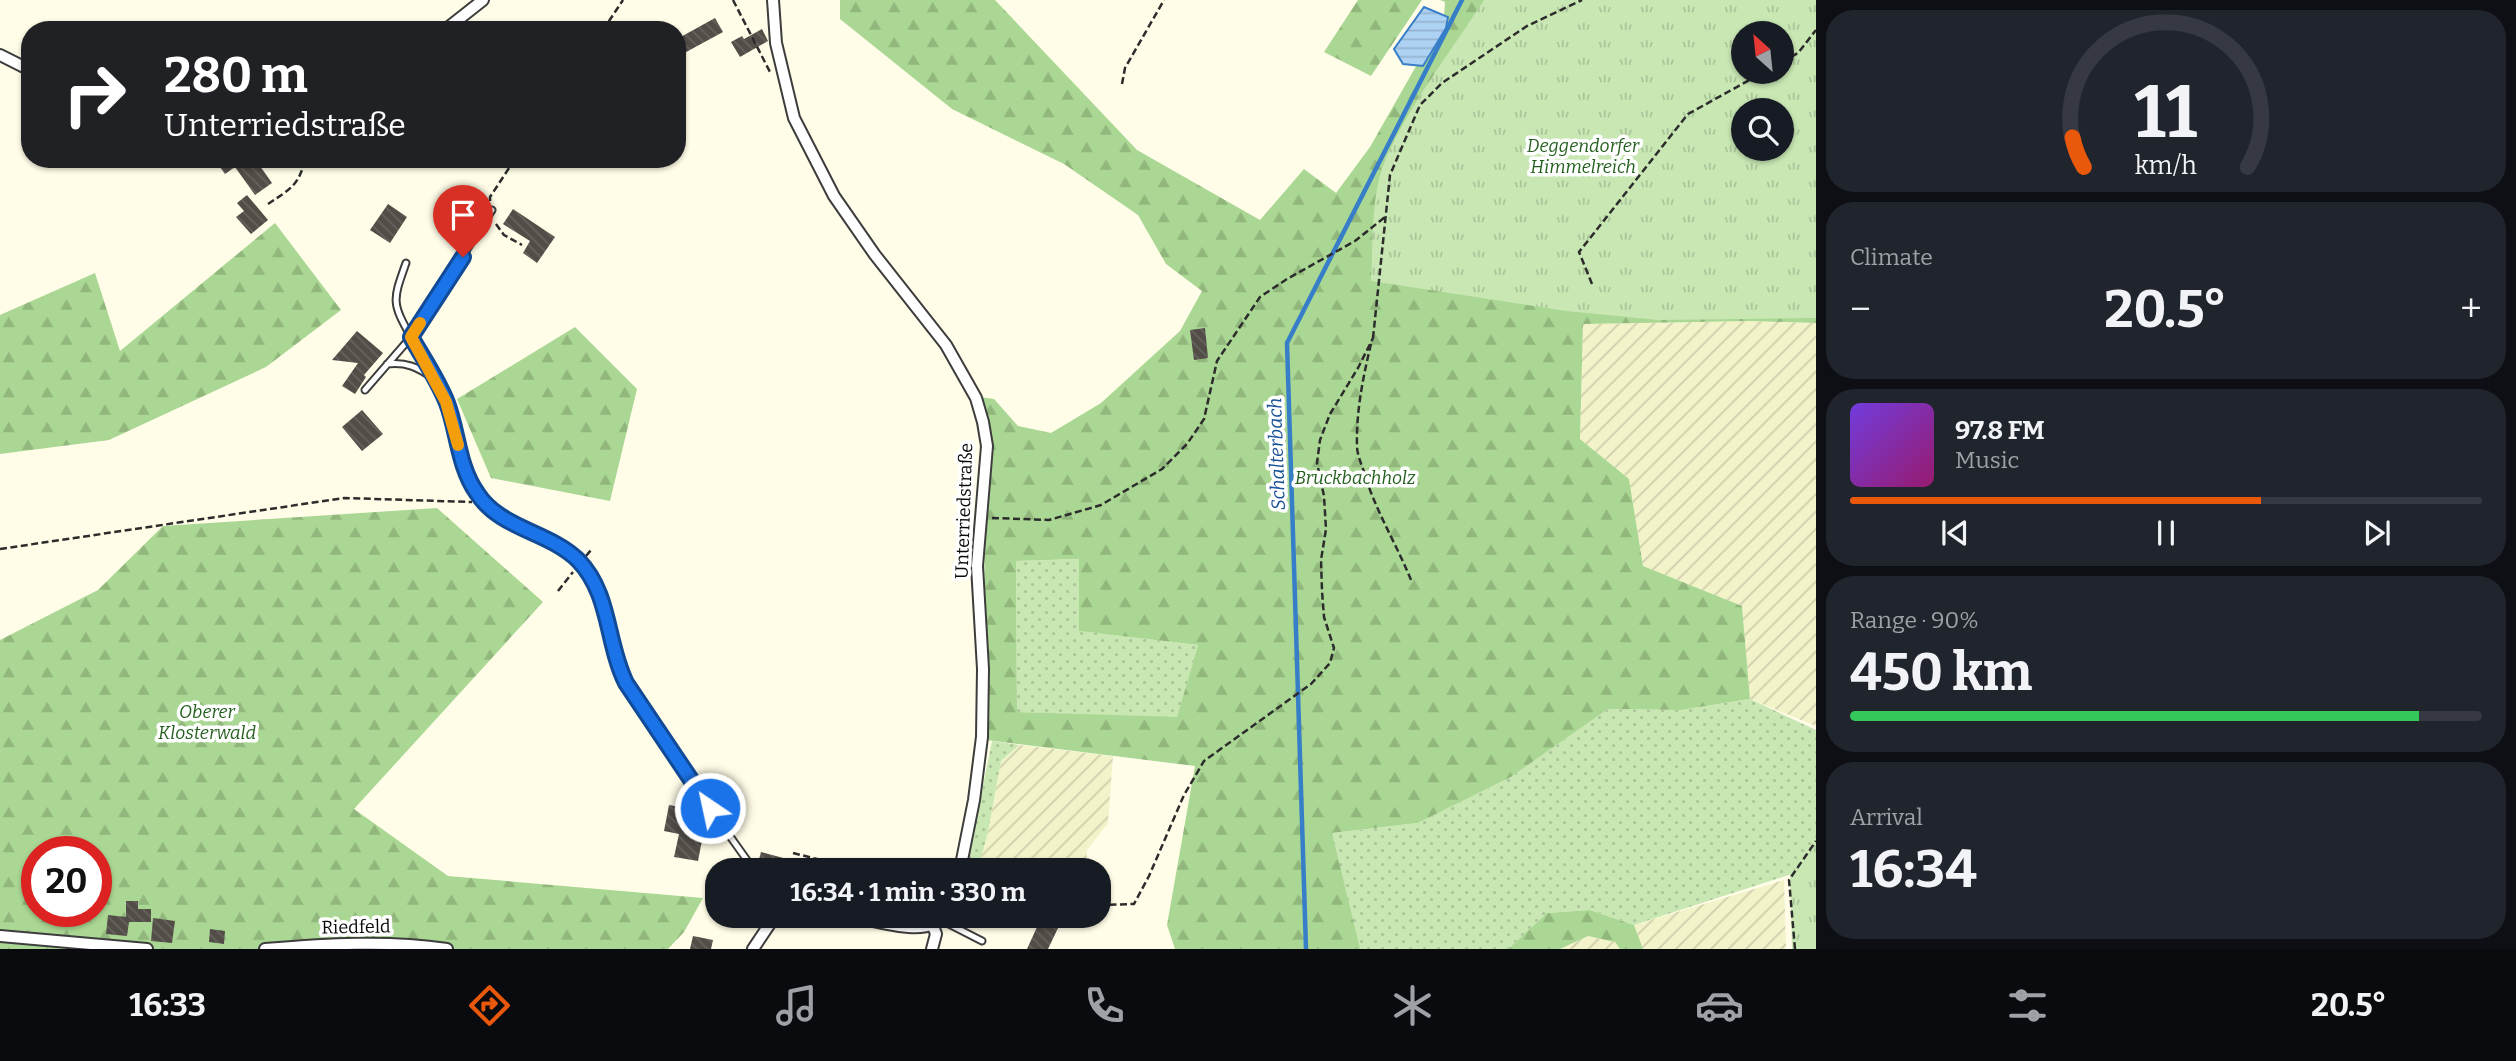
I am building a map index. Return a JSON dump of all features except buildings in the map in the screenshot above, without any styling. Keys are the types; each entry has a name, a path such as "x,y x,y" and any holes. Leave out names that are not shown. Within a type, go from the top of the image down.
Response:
{"street":[{"path":"456,21 483,0"},
{"name":"Unterriedstraße","path":"773,0 776,43 794,118 834,196 875,255 946,345 976,398 987,446 977,566 983,668 982,737 974,800 962,858"},
{"path":"0,55 21,66"},
{"path":"753,949 767,928"},
{"path":"932,949 937,928"},
{"path":"0,936 147,949"},
{"name":"Riedfeld","path":"265,949 320,944 389,943 447,949"}],"lane":[{"path":"365,390 411,337 492,210"},
{"path":"406,263 394,300 397,312 446,402 469,480 483,503 498,515 551,540 580,563 602,596 617,664 626,683 745,858"},
{"path":"387,364 402,363 414,366 434,379"},
{"path":"954,928 982,941"}],"path":[{"path":"609,21 623,0"},
{"path":"733,0 771,74"},
{"path":"1122,84 1125,68 1164,0"},
{"path":"1411,580 1401,554 1377,510 1357,448 1359,407 1373,338 1390,175 1420,105 1443,83 1527,26 1582,0"},
{"path":"1794,55 1816,30"},
{"path":"1592,284 1579,252 1688,114 1742,84"},
{"path":"268,204 288,191 301,177 303,168"},
{"path":"509,168 490,197 492,210 495,223 504,235 522,245"},
{"path":"980,517 1049,520 1101,505 1162,469 1187,444 1204,419 1217,361 1260,297 1354,241 1385,217"},
{"path":"1111,905 1134,904 1184,795 1204,761 1311,684 1330,663 1334,648 1324,617 1321,560 1326,528 1324,496 1317,463 1320,440 1329,414 1359,368 1373,338"},
{"path":"0,548 344,498 483,503"},
{"path":"1795,949 1789,880 1816,841"},
{"path":"793,853 813,858"}],"green space":[{"name":"Bruckbachholz","path":"840,0 995,0 1137,150 1260,220 1304,169 1336,193 1370,147 1444,17 1445,2 1440,0 1816,0 1816,323 1750,321 1583,324 1580,439 1629,479 1643,566 1742,606 1750,699 1681,710 1608,709 1511,777 1418,823 1332,833 1360,949 1175,949 1167,925 1195,766 986,740 984,518 987,498 980,397 994,399 1018,426 1051,433 1101,403 1180,331 1202,291 1166,264 1138,215 1064,164 952,109 840,19","holes":["1079,559 1079,631 1198,645 1177,717 1017,712 1016,561"]},
{"path":"1358,0 1422,0 1371,76 1324,52"},
{"name":"Deggendorfer Himmelreich","path":"1484,0 1816,0 1816,318 1658,320 1566,311 1371,281 1378,182 1402,126"},
{"path":"275,223 341,310 266,367 109,440 0,454 0,315 95,273 120,351"},
{"path":"1750,321 1816,323 1816,726 1750,699 1742,606 1643,566 1629,479 1580,439 1583,324"},
{"path":"575,327 637,389 610,501 491,478 457,399"},
{"name":"Oberer Klosterwald","path":"437,508 543,602 354,809 448,876 703,898 684,932 668,949 442,949 393,945 316,949 0,949 0,640 98,590 163,526"},
{"path":"1080,559 1080,631 1198,645 1177,718 1017,712 1016,561"},
{"path":"1750,699 1816,730 1816,839 1792,874 1634,925 1590,910 1547,913 1508,949 1347,949 1332,833 1418,823 1511,777 1608,709 1681,710"},
{"path":"992,741 1019,745 1001,761 981,858 968,858"},
{"path":"1019,745 1113,756 1108,823 1087,850 1087,858 981,858 1001,761"},
{"path":"1816,838 1816,949 1792,949 1790,874"},
{"path":"1784,880 1786,949 1643,949 1634,925"},
{"path":"1590,910 1634,925 1643,949 1620,949 1615,942 1588,936 1560,949 1508,949 1547,913"},
{"path":"1588,936 1615,942 1620,949 1560,949"}],"water":[{"path":"1424,7 1448,17 1446,28 1423,66 1403,64 1394,49"}],"waterway":[{"name":"Schalterbach","path":"1306,949 1287,343 1462,0"}],"slow traffic":[{"path":"420,323 411,337 446,402 458,445"}],"route":[{"path":"463,257 411,337 446,402 469,480 483,503 498,515 551,540 580,563 602,596 617,664 626,683 710,808"}]}
